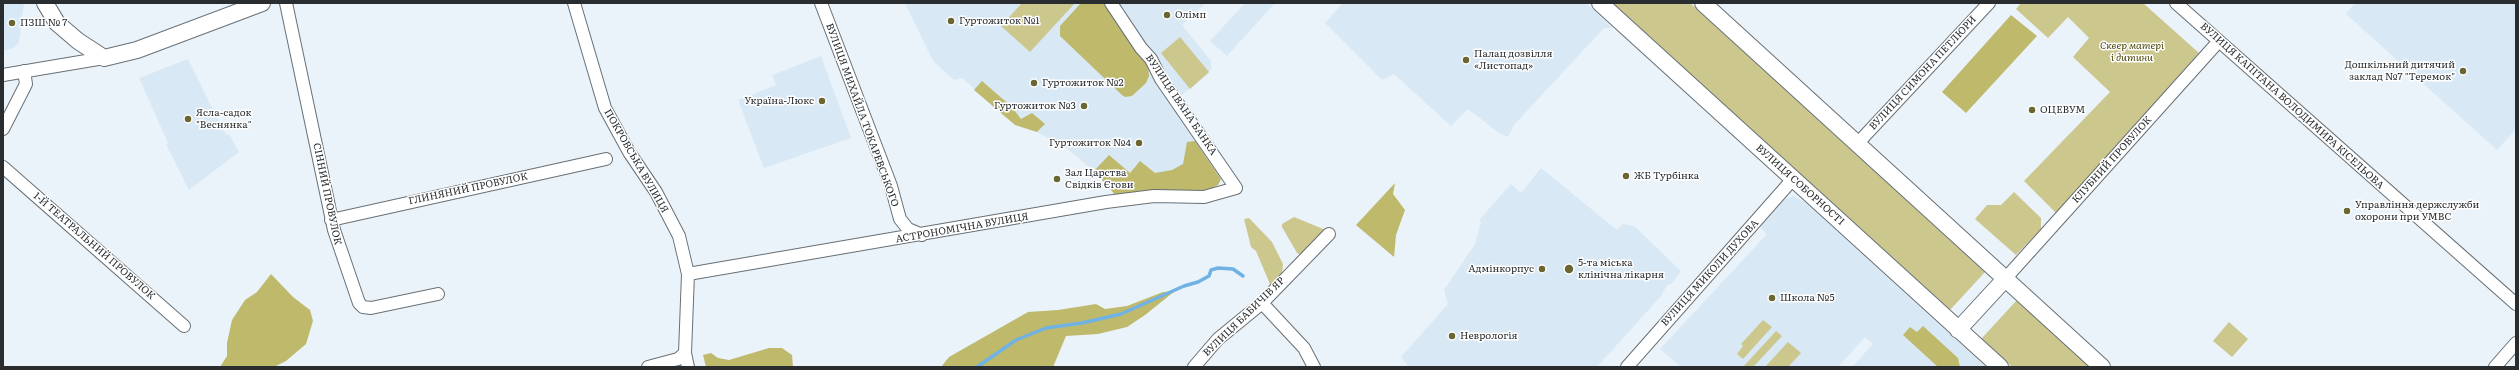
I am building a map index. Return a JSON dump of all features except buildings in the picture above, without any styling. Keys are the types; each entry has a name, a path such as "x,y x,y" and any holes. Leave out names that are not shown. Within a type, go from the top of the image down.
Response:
{"main road":[{"path":"45,3 57,23 78,41 104,58 137,50 262,3"},
{"name":"ВУЛИЦЯ СОБОРНОСТІ","path":"1600,3 2000,367"},
{"path":"1703,3 2102,367"},
{"path":"1958,330 2005,279"}],"street":[{"name":"СІННИЙ ПРОВУЛОК","path":"286,3 331,220 337,244 359,302 363,307 379,307 438,294"},
{"name":"ПОКРОВСЬКА ВУЛИЦЯ","path":"574,3 604,108 629,152 656,192 679,236 688,274 685,353 688,367"},
{"name":"ВУЛИЦЯ МИХАЙЛА ТОКАРЕВСЬКОГО","path":"821,3 891,186 900,220 908,229 925,235"},
{"name":"ВУЛИЦЯ ІВАНА БАНКА","path":"1112,3 1141,48 1151,59 1161,80 1236,188"},
{"name":"ВУЛИЦЯ СИМОНА ПЕТЛЮРИ","path":"1858,144 1989,3"},
{"name":"ВУЛИЦЯ КАПІТАНА ВОЛОДИМИРА КІСЕЛЬОВА","path":"2176,3 2516,304"},
{"name":"КЛУБНИЙ ПРОВУЛОК","path":"2005,279 2219,41"},
{"path":"3,75 104,58"},
{"path":"3,129 26,84 24,71"},
{"name":"ГЛИНЯНИЙ ПРОВУЛОК","path":"331,220 606,159"},
{"name":"1-Й ТЕАТРАЛЬНИЙ ПРОВУЛОК","path":"3,167 184,326"},
{"name":"ВУЛИЦЯ МИКОЛИ ДУХОВА","path":"1626,367 1793,179"},
{"name":"АСТРОНОМІЧНА ВУЛИЦЯ","path":"688,274 874,242 925,235 1129,199 1204,197 1236,188"},
{"path":"874,242 892,231 900,220"},
{"name":"ВУЛИЦЯ БАБИЧІВ ЯР","path":"1194,367 1218,339 1262,303 1329,234"},
{"path":"1262,303 1304,348 1314,367"},
{"path":"2495,367 2516,343"},
{"path":"648,367 678,359 685,353"}],"shaded area":[{"name":"ПЗШ № 7","path":"3,3 24,3 19,43 13,48 3,51"},
{"path":"905,3 1206,3 1182,25 1211,61 1211,69 1208,74 1178,98 1176,111 1221,181 1218,185 1117,197 1094,171 1065,147 1037,132 1015,125 962,78 954,80 933,61"},
{"path":"1081,3 1104,3 1148,64 1149,76 1146,83 1132,96 1125,97 1122,95 1060,36 1060,26"},
{"path":"1245,3 1275,3 1227,56 1210,41"},
{"path":"1343,3 1586,3 1612,28 1604,28 1514,125 1508,137 1499,133 1468,109 1451,126 1394,74 1382,80 1325,23"},
{"name":"Дошкільний дитячий заклад №7 \"Теремок\"","path":"2355,3 2516,3 2516,129 2497,150 2346,14"},
{"path":"2011,15 2037,36 1966,113 1942,92"},
{"path":"821,56 851,138 764,168 738,100 776,85 772,75"},
{"name":"Ясла-садок \"Веснянка\"","path":"188,59 223,130 227,135 229,134 239,152 189,190 166,144 168,143 139,78"},
{"path":"982,81 1012,107 1021,119 1032,113 1045,124 1037,132 1015,125 974,90"},
{"path":"1195,141 1221,179 1218,185 1206,191 1117,197 1094,171 1109,155 1130,173 1140,161 1155,173 1172,170 1183,164 1187,142"},
{"name":"5-та міська клінічна лікарня","path":"1541,168 1617,230 1623,224 1634,226 1681,271 1671,284 1667,285 1661,296 1597,367 1409,367 1401,357 1448,304 1444,290 1475,244 1481,222 1479,220 1511,184 1521,193"},
{"path":"1395,183 1393,194 1405,210 1396,235 1394,257 1356,225"},
{"path":"1794,196 1806,203 1986,367 1852,367 1873,344 1865,337 1838,367 1681,367 1660,349 1767,234 1760,227 1785,199"},
{"path":"271,274 293,297 310,310 313,321 306,344 286,361 274,367 220,367 227,356 227,343 232,320 245,300 257,292"},
{"path":"1175,291 1127,327 1098,334 1066,336 1053,367 941,367 949,357 1028,312 1058,310 1096,304 1105,309 1127,306 1163,292"},
{"path":"1923,326 1958,358 1960,367 1938,367 1903,335 1910,327 1917,332"},
{"path":"769,348 782,348 792,355 793,367 706,367 703,355 711,353 718,358 729,360"}],"green space":[{"path":"1022,3 1075,3 1030,52 1001,26"},
{"path":"1612,3 1690,3 1985,272 1950,310"},
{"name":"Сквер матері і дитини","path":"2021,3 2143,3 2199,53 2056,213 2024,181 2110,92 2073,57 2089,38 2068,17 2048,38 2016,9"},
{"path":"1180,37 1209,72 1190,89 1161,53"},
{"path":"2014,192 2041,218 2041,229 2016,255 1975,219 1987,205 2001,205"},
{"path":"1294,217 1328,231 1301,255 1297,253 1282,227 1282,224"},
{"path":"1249,218 1272,242 1283,264 1282,276 1272,289 1256,251 1251,247 1244,219"},
{"path":"2017,300 2092,367 2012,367 1981,339"},
{"path":"1763,320 1772,327 1743,359 1737,354 1743,346 1741,344"},
{"path":"2229,322 2248,339 2232,357 2213,341"},
{"path":"1776,331 1782,336 1753,367 1743,367"},
{"path":"1788,342 1801,353 1788,367 1765,367"}],"waterway":[{"path":"977,367 1016,340 1046,328 1082,323 1121,314 1184,286 1198,282 1209,276 1211,270 1218,268 1233,269 1243,276"}],"place":[{"name":"Олімп","path":"1167,15"},
{"name":"Гуртожиток №1","path":"951,21"},
{"name":"ПЗШ № 7","path":"12,23"},
{"name":"Палац дозвілля «Листопад»","path":"1466,60"},
{"name":"Дошкільний дитячий заклад №7 \"Теремок\"","path":"2463,71"},
{"name":"Гуртожиток №2","path":"1034,83"},
{"name":"Україна-Люкс","path":"822,101"},
{"name":"Гуртожиток №3","path":"1084,106"},
{"name":"ОЦЕВУМ","path":"2032,110"},
{"name":"Ясла-садок \"Веснянка\"","path":"188,119"},
{"name":"Гуртожиток №4","path":"1139,143"},
{"name":"ЖБ Турбінка","path":"1626,176"},
{"name":"Зал Царства Свідків Єгови","path":"1057,179"},
{"name":"Управління держслужби охорони при УМВС","path":"2347,211"},
{"name":"Адмінкорпус","path":"1542,269"},
{"name":"5-та міська клінічна лікарня","path":"1569,269"},
{"name":"Школа №5","path":"1772,298"},
{"name":"Неврологія","path":"1452,336"}]}
